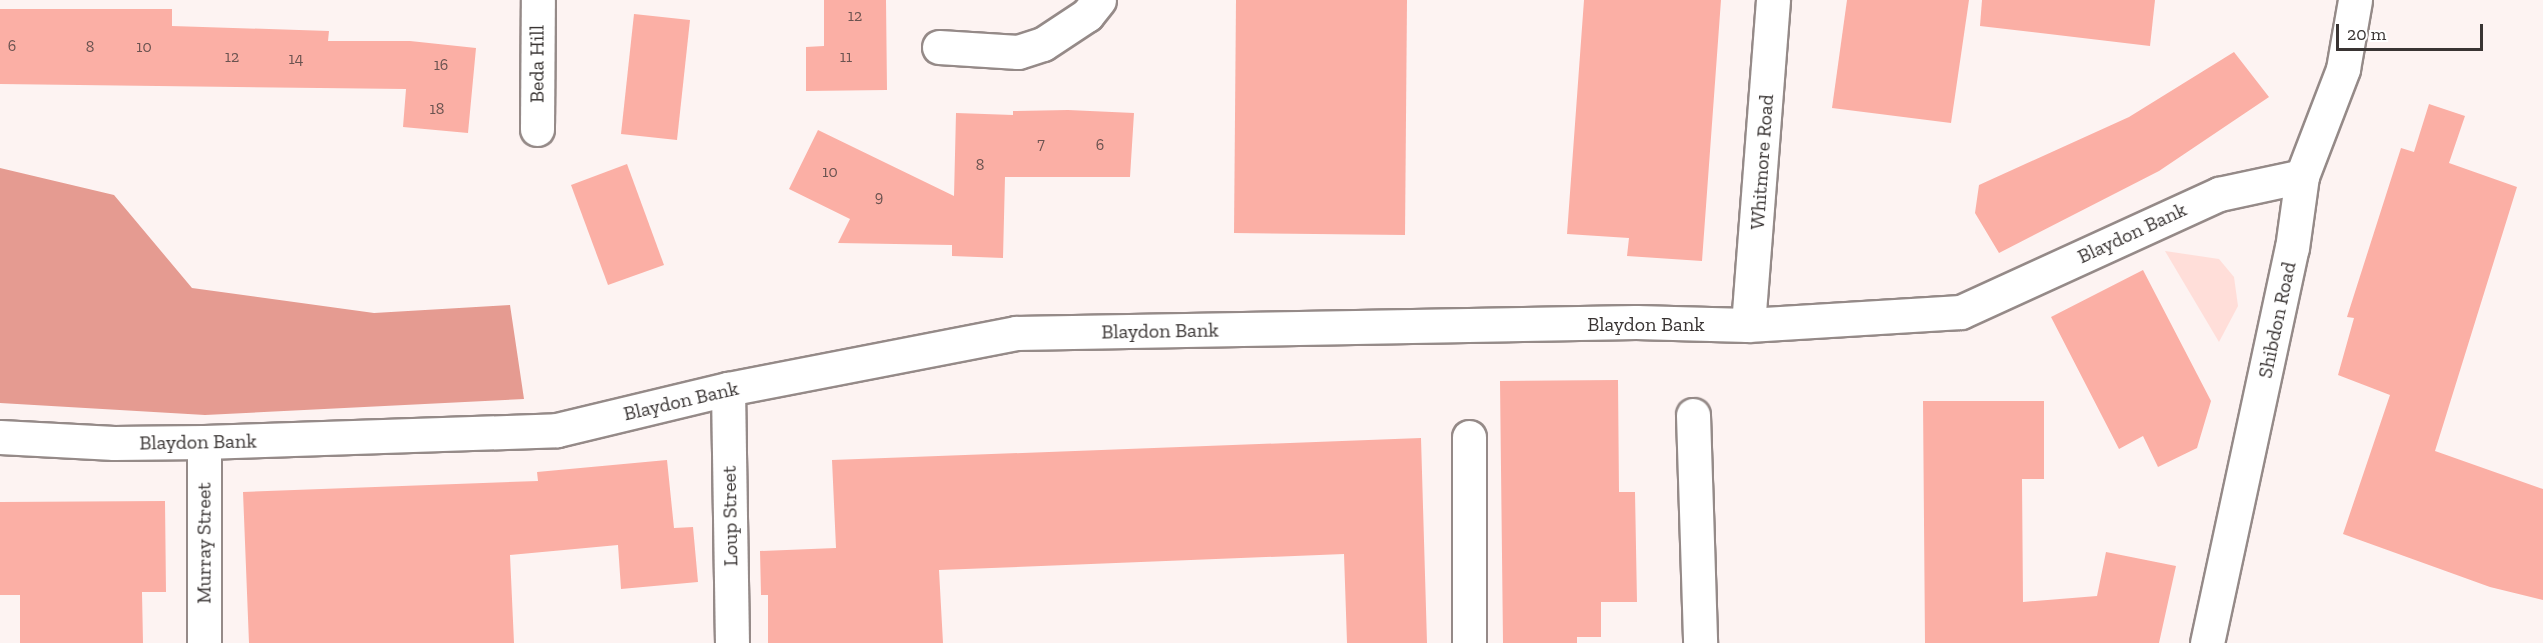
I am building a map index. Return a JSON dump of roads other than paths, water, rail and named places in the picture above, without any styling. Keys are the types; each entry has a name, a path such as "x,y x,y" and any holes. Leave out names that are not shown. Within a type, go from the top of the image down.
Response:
{"street":[{"name":"Beda Hill","path":"537,129 538,0"},
{"path":"939,48 1026,49 1066,32 1099,0"},
{"name":"Whitmore Road","path":"1748,325 1773,0"},
{"name":"Shibdon Road","path":"2208,643 2292,248 2302,176 2343,69 2355,0"},
{"name":"Blaydon Bank","path":"0,437 114,443 204,442 556,430 728,389 1016,333 1636,322 1748,325 1961,312 2219,194 2302,176"},
{"name":"Loup Street","path":"728,389 732,643"},
{"path":"1693,415 1700,643"},
{"path":"1468,437 1469,643"},
{"name":"Murray Street","path":"204,442 204,643"}]}
